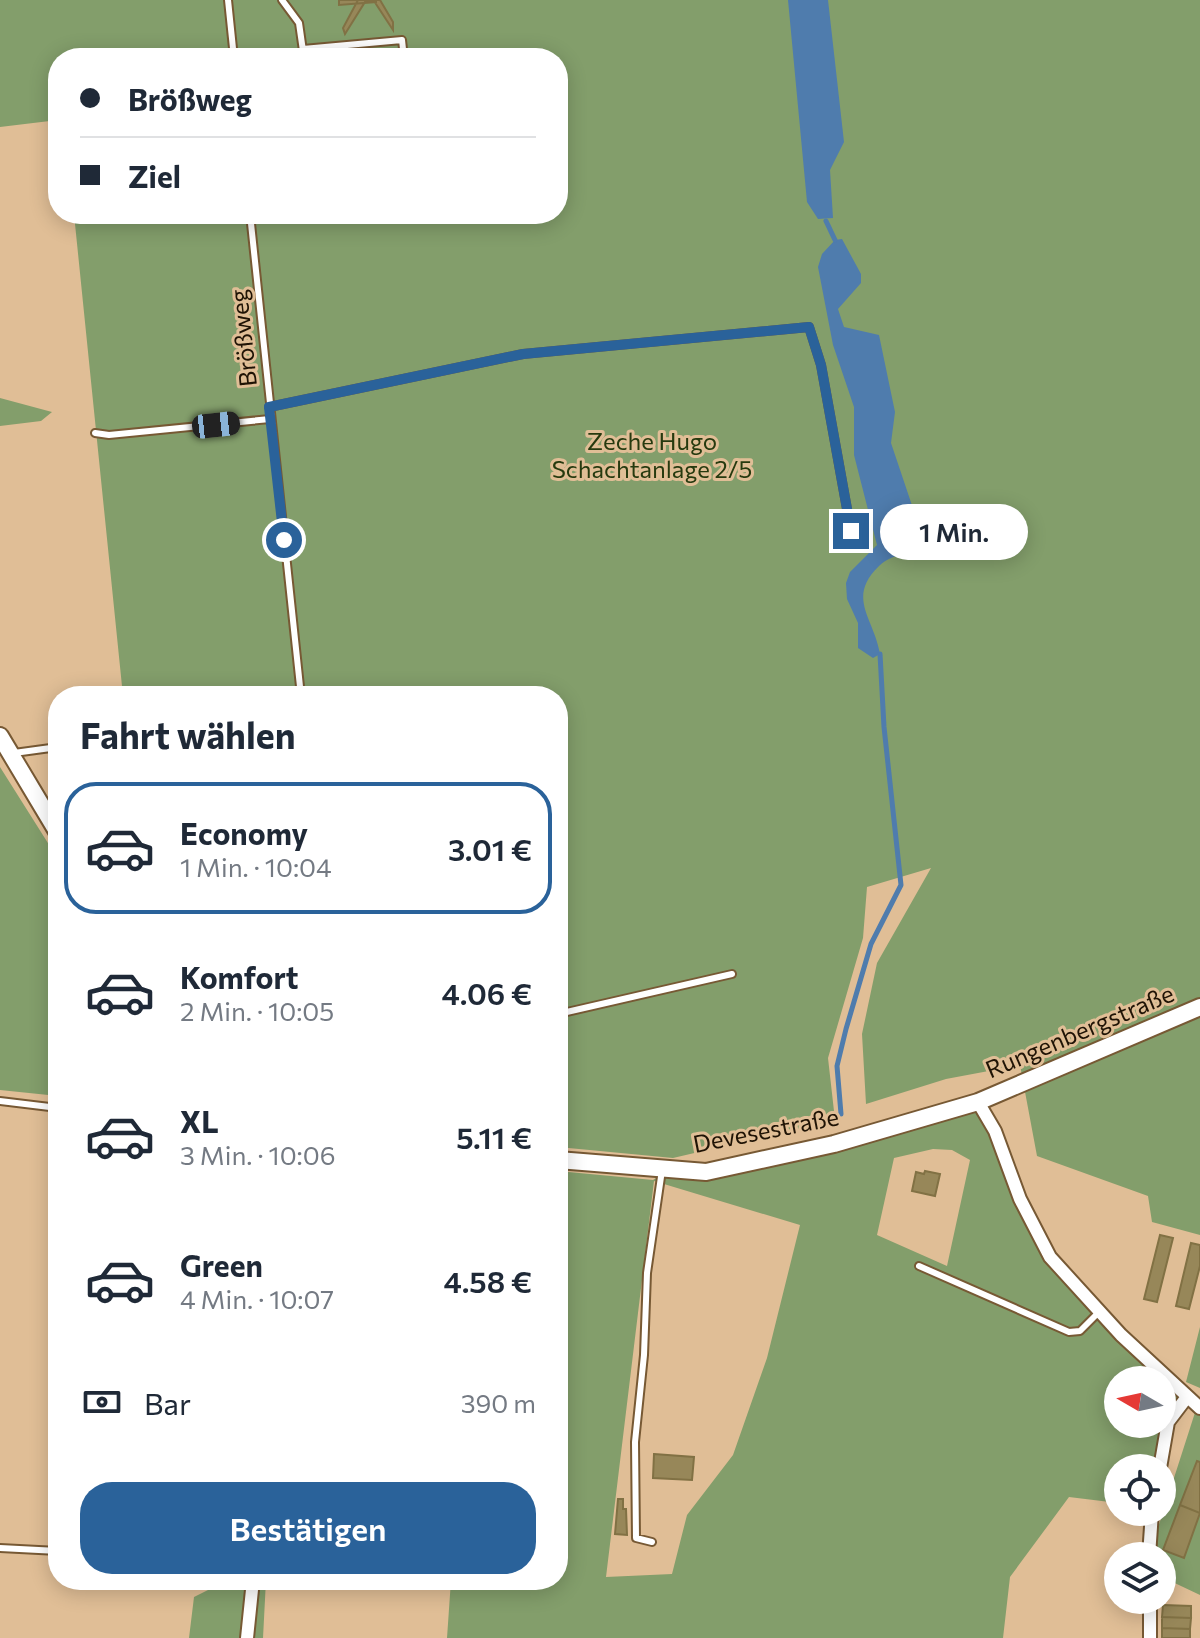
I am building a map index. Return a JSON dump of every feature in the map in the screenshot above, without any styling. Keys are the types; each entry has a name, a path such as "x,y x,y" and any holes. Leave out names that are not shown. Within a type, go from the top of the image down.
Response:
{"street":[{"path":"0,736 48,816"},
{"name":"Rungenbergstraße","path":"978,1102 1200,1007"},
{"path":"978,1102 995,1131 1020,1199 1050,1257 1100,1311 1200,1408"},
{"name":"Devesestraße","path":"568,1161 706,1172 834,1144 978,1102"},
{"path":"1162,1454 1168,1422 1187,1397"},
{"path":"247,1638 252,1590"},
{"path":"1150,1614 1150,1638"}],"lane":[{"path":"228,0 233,48"},
{"path":"282,0 299,23 303,48"},
{"path":"314,48 402,40 403,48"},
{"name":"Brößweg","path":"251,224 300,686"},
{"path":"269,407 523,354 809,327 821,365 851,531"},
{"path":"95,433 109,435 270,419"},
{"path":"11,753 48,748"},
{"path":"568,1012 732,974"},
{"path":"0,1101 48,1107"},
{"path":"652,1542 636,1538 635,1442 644,1355 647,1273 662,1170"},
{"path":"919,1266 1069,1332 1080,1331 1100,1311"},
{"path":"0,1548 48,1550"}],"green space":[{"name":"Zeche Hugo Schachtanlage 2/5","path":"0,0 1200,0 1200,1235 1152,1222 1148,1196 1037,1156 1020,1065 946,1079 866,1104 862,1034 877,963 931,868 867,887 863,938 828,1058 835,1120 673,1158 568,1148 568,686 122,686 75,224 568,224 568,48 48,48 48,121 0,127"},
{"path":"0,398 52,412 41,421 0,426"},
{"path":"0,767 48,843 48,1095 0,1090"},
{"path":"978,1102 1050,1257 1157,1366 1104,1366 1104,1438 1165,1438 1162,1454 1104,1454 1104,1501 1069,1497 1010,1577 1003,1638 447,1638 450,1590 568,1590 568,1172 653,1180 661,1175 749,1163","holes":["933,1149 952,1150 970,1160 947,1266 877,1235 894,1158","654,1181 800,1225 767,1358 733,1455 687,1515 672,1574 606,1577"]},
{"path":"1200,1327 1200,1388 1186,1382"},
{"path":"1176,1386 1187,1397 1176,1411"},
{"path":"1200,1397 1200,1595 1176,1584 1176,1542 1155,1542 1159,1526 1176,1526 1176,1472"},
{"path":"208,1590 265,1590 263,1638 189,1638 194,1597"}],"water":[{"path":"788,0 828,0 844,142 830,170 833,218 818,219 807,202"},
{"path":"842,239 861,274 861,283 838,309 844,327 879,335 895,412 891,443 925,544 914,556 895,556 883,563 869,577 863,598 880,654 873,658 858,648 858,623 847,599 846,583 850,572 877,545 854,455 854,407 833,345 818,267 822,254 835,240"}],"building":[{"path":"339,0 376,0 376,2 339,5"},
{"path":"358,0 380,0 393,22 393,30 374,1 365,2 345,34 343,28"},
{"path":"925,1171 940,1174 935,1196 912,1191 916,1172 924,1174"},
{"path":"1160,1235 1173,1238 1157,1302 1144,1299"},
{"path":"1191,1243 1200,1245 1200,1266 1189,1309 1176,1306"},
{"path":"654,1454 694,1457 692,1480 653,1478"},
{"path":"1197,1461 1200,1462 1200,1513 1180,1505"},
{"path":"618,1499 623,1499 623,1509 626,1509 627,1535 615,1534"},
{"path":"1180,1505 1200,1513 1184,1558 1176,1555 1176,1542 1166,1542 1172,1526 1176,1526"},
{"path":"1176,1605 1191,1606 1191,1618 1162,1617 1162,1614 1176,1614"},
{"path":"1162,1617 1191,1618 1190,1629 1162,1628"},
{"path":"1162,1628 1190,1629 1190,1638 1162,1638"}],"waterway":[{"path":"826,221 835,240"},
{"path":"841,1114 837,1066 846,1029 871,944 901,885 884,727 880,654"}],"route":[{"path":"284,540 269,407 523,354 809,327 821,365 851,531"}]}
